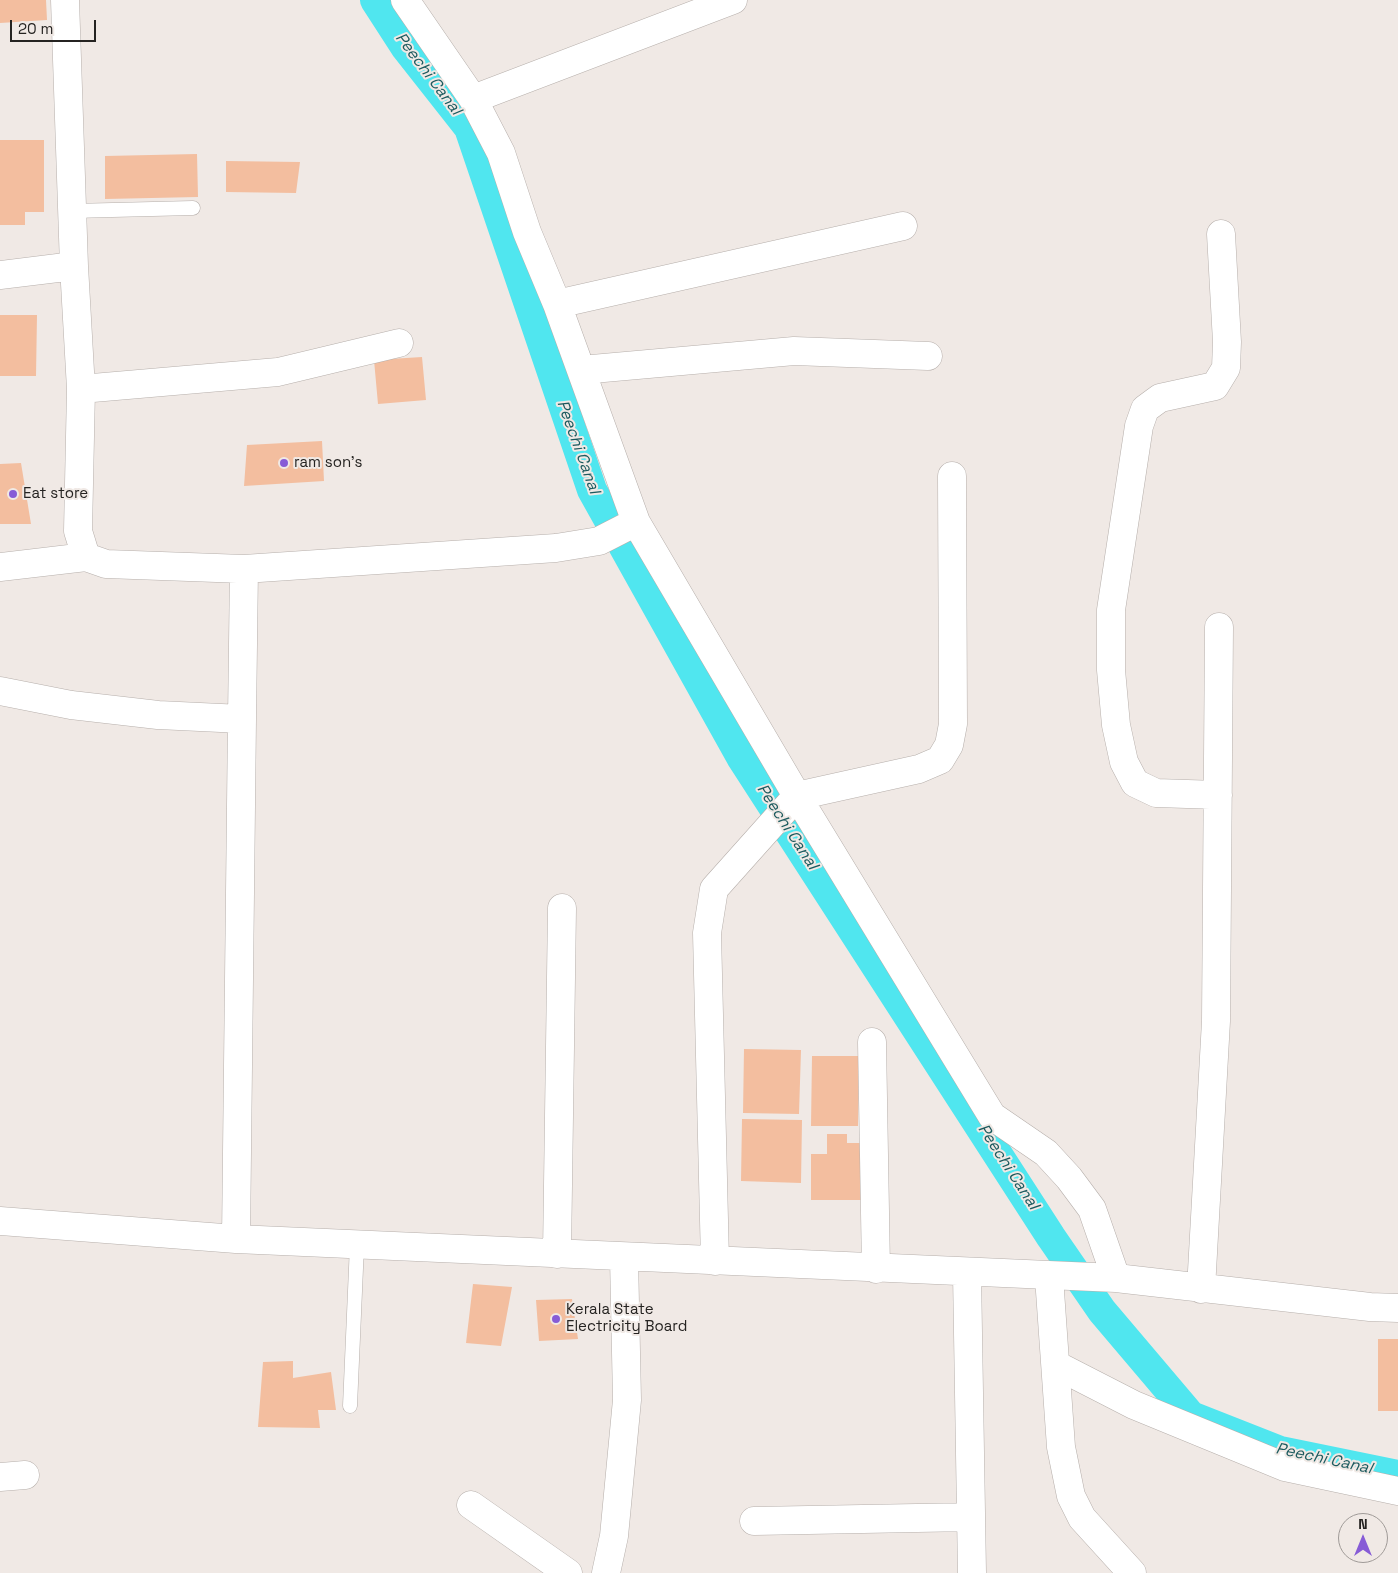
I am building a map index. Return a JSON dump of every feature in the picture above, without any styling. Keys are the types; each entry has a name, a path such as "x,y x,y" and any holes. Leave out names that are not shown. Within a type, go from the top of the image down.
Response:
{"street":[{"path":"65,0 74,266 81,389 78,531 86,557"},
{"path":"405,0 472,99 501,154 527,232 557,304 581,370 631,525 992,1116 1046,1154 1069,1178 1092,1209 1082,1278 1056,1365 1061,1448 1072,1496 1082,1518 1132,1573"},
{"path":"472,99 732,0"},
{"path":"557,304 903,226"},
{"path":"1218,795 1156,793 1135,783 1124,762 1116,725 1111,650 1111,610 1120,536 1139,426 1145,409 1160,398 1215,386 1226,368 1227,342 1222,234"},
{"path":"0,275 74,266"},
{"path":"81,389 278,372 399,342"},
{"path":"581,370 794,351 928,356"},
{"path":"715,1261 707,934 714,889 797,796 919,769 940,760 949,745 954,724 952,476"},
{"path":"0,567 86,557 106,564 244,569 556,548 599,541 631,525"},
{"path":"236,1239 244,569"},
{"path":"1201,1289 1216,1021 1219,627"},
{"path":"0,692 71,706 158,715 242,719"},
{"path":"557,1254 562,908"},
{"path":"872,1042 876,1269"},
{"path":"0,1221 236,1239 1082,1278 1370,1307 1398,1308"},
{"path":"606,1573 614,1536 627,1400 624,1257"},
{"path":"967,1273 972,1573"},
{"path":"1056,1365 1134,1405 1285,1468 1398,1491"},
{"path":"471,1506 568,1573"},
{"path":"754,1521 971,1517"}],"lane":[{"path":"72,211 193,208"},
{"path":"350,1406 357,1245"}],"building":[{"path":"0,0 46,0 47,20 0,23"},
{"path":"0,140 44,140 44,212 25,212 25,225 0,225"},
{"path":"197,154 198,197 105,199 105,156"},
{"path":"226,161 300,162 296,193 226,192"},
{"path":"0,315 37,315 36,376 0,376"},
{"path":"422,357 426,400 378,404 374,360"},
{"name":"ram son's","path":"322,441 324,481 244,486 247,445"},
{"name":"Eat store","path":"21,463 31,524 0,524 0,464"},
{"path":"744,1049 801,1050 799,1114 743,1113"},
{"path":"812,1056 859,1056 858,1126 811,1126"},
{"path":"742,1119 802,1120 801,1183 741,1181"},
{"path":"827,1134 847,1134 847,1143 869,1143 869,1200 811,1200 811,1154 827,1154"},
{"path":"473,1284 512,1287 501,1346 466,1343"},
{"name":"Kerala State Electricity Board","path":"572,1299 578,1339 539,1341 536,1300"},
{"path":"1378,1339 1398,1339 1398,1411 1378,1411"},
{"path":"293,1361 293,1378 331,1372 336,1410 318,1410 320,1428 258,1427 263,1362"}],"waterway":[{"name":"Peechi Canal","path":"375,0 406,48 469,128 592,490 741,757 1051,1237 1102,1311 1191,1416 1280,1451 1398,1475"}],"place":[{"name":"ram son's","path":"284,463"},
{"name":"Eat store","path":"13,494"},
{"name":"Kerala State Electricity Board","path":"556,1319"}]}
